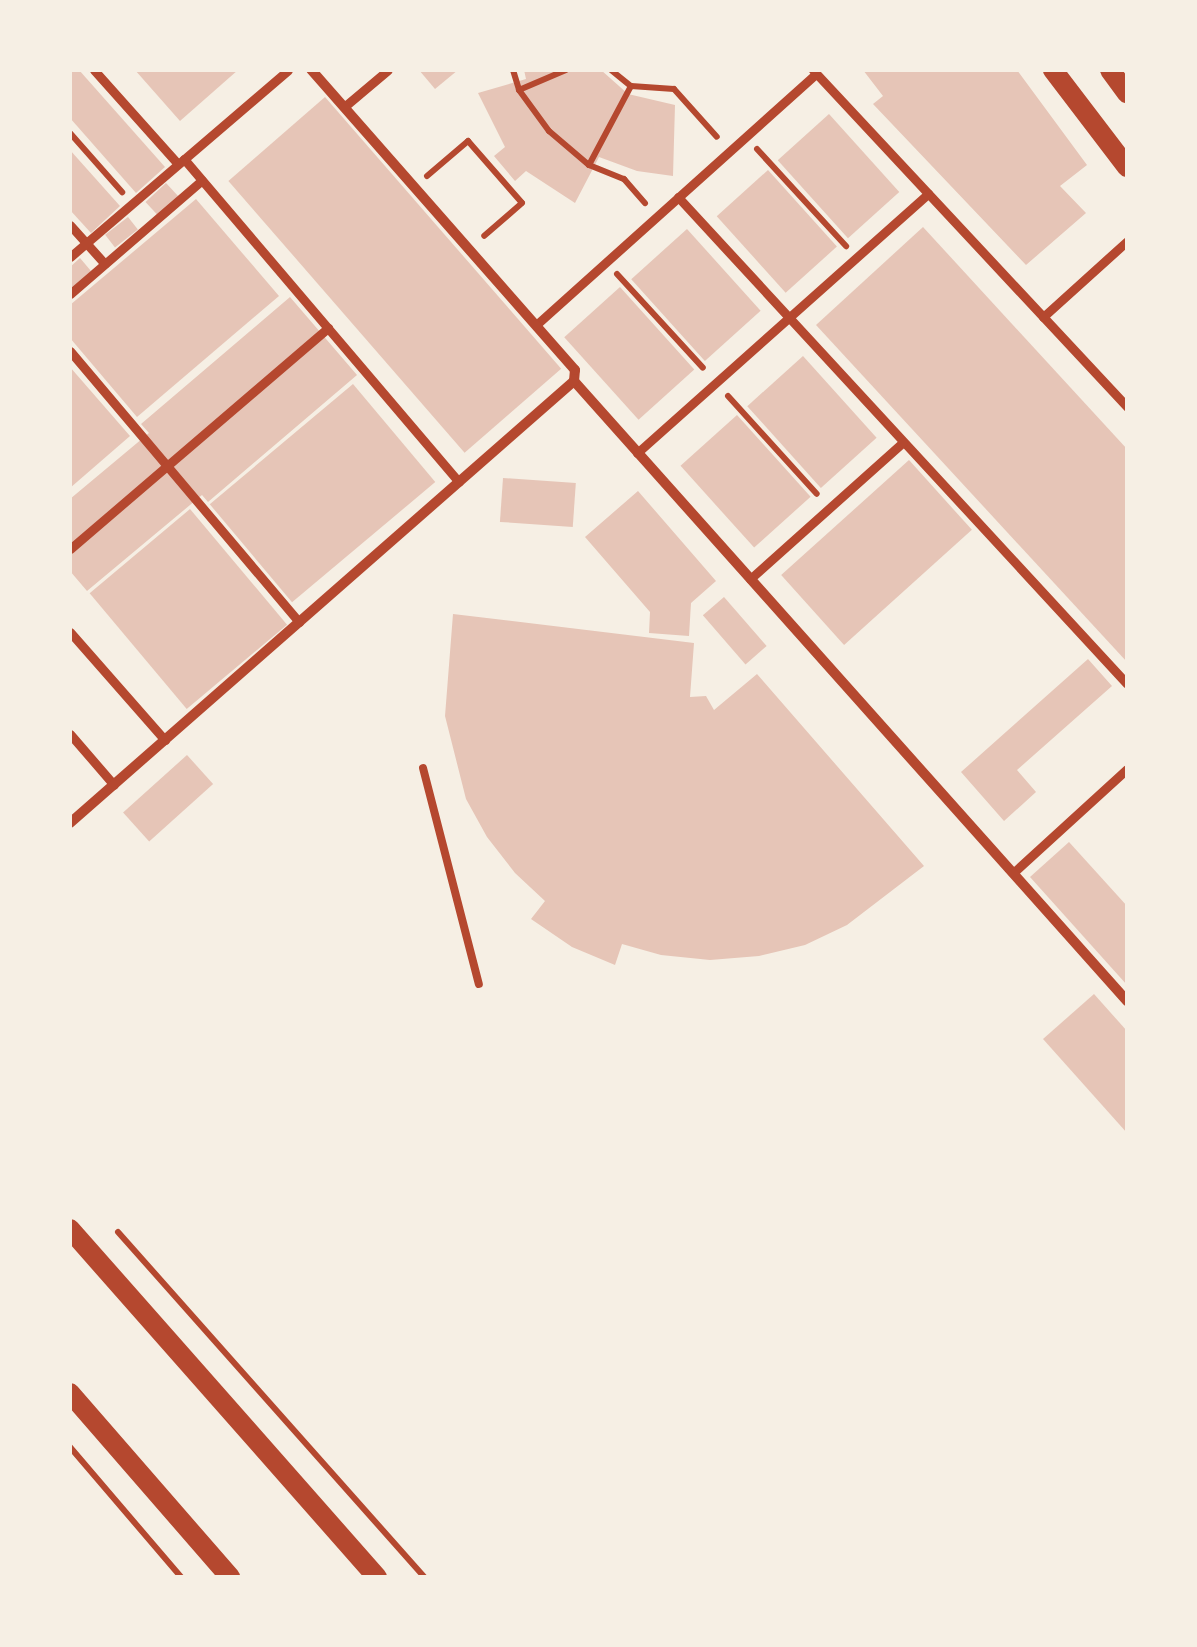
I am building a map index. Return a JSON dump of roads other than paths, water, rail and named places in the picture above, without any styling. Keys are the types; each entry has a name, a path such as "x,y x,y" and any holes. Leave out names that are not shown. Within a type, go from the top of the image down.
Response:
{"main road":[{"path":"1053,70 1127,167"},
{"path":"1110,70 1127,93"},
{"path":"70,1229 377,1577"},
{"path":"70,1393 230,1577"}],"street":[{"path":"94,70 202,180 458,482"},
{"path":"70,258 288,70"},
{"path":"311,70 536,324 637,452 1127,1002"},
{"path":"344,107 388,70"},
{"path":"536,324 815,72 1127,407"},
{"path":"70,294 202,180"},
{"path":"637,452 928,194"},
{"path":"678,197 1127,684"},
{"path":"70,225 105,264"},
{"path":"1043,317 1127,241"},
{"path":"70,549 328,328"},
{"path":"70,351 299,622"},
{"path":"70,823 575,376"},
{"path":"750,579 903,442"},
{"path":"70,632 165,740"},
{"path":"70,734 114,785"},
{"path":"1013,873 1127,769"}],"lane":[{"path":"423,768 479,984"}]}
